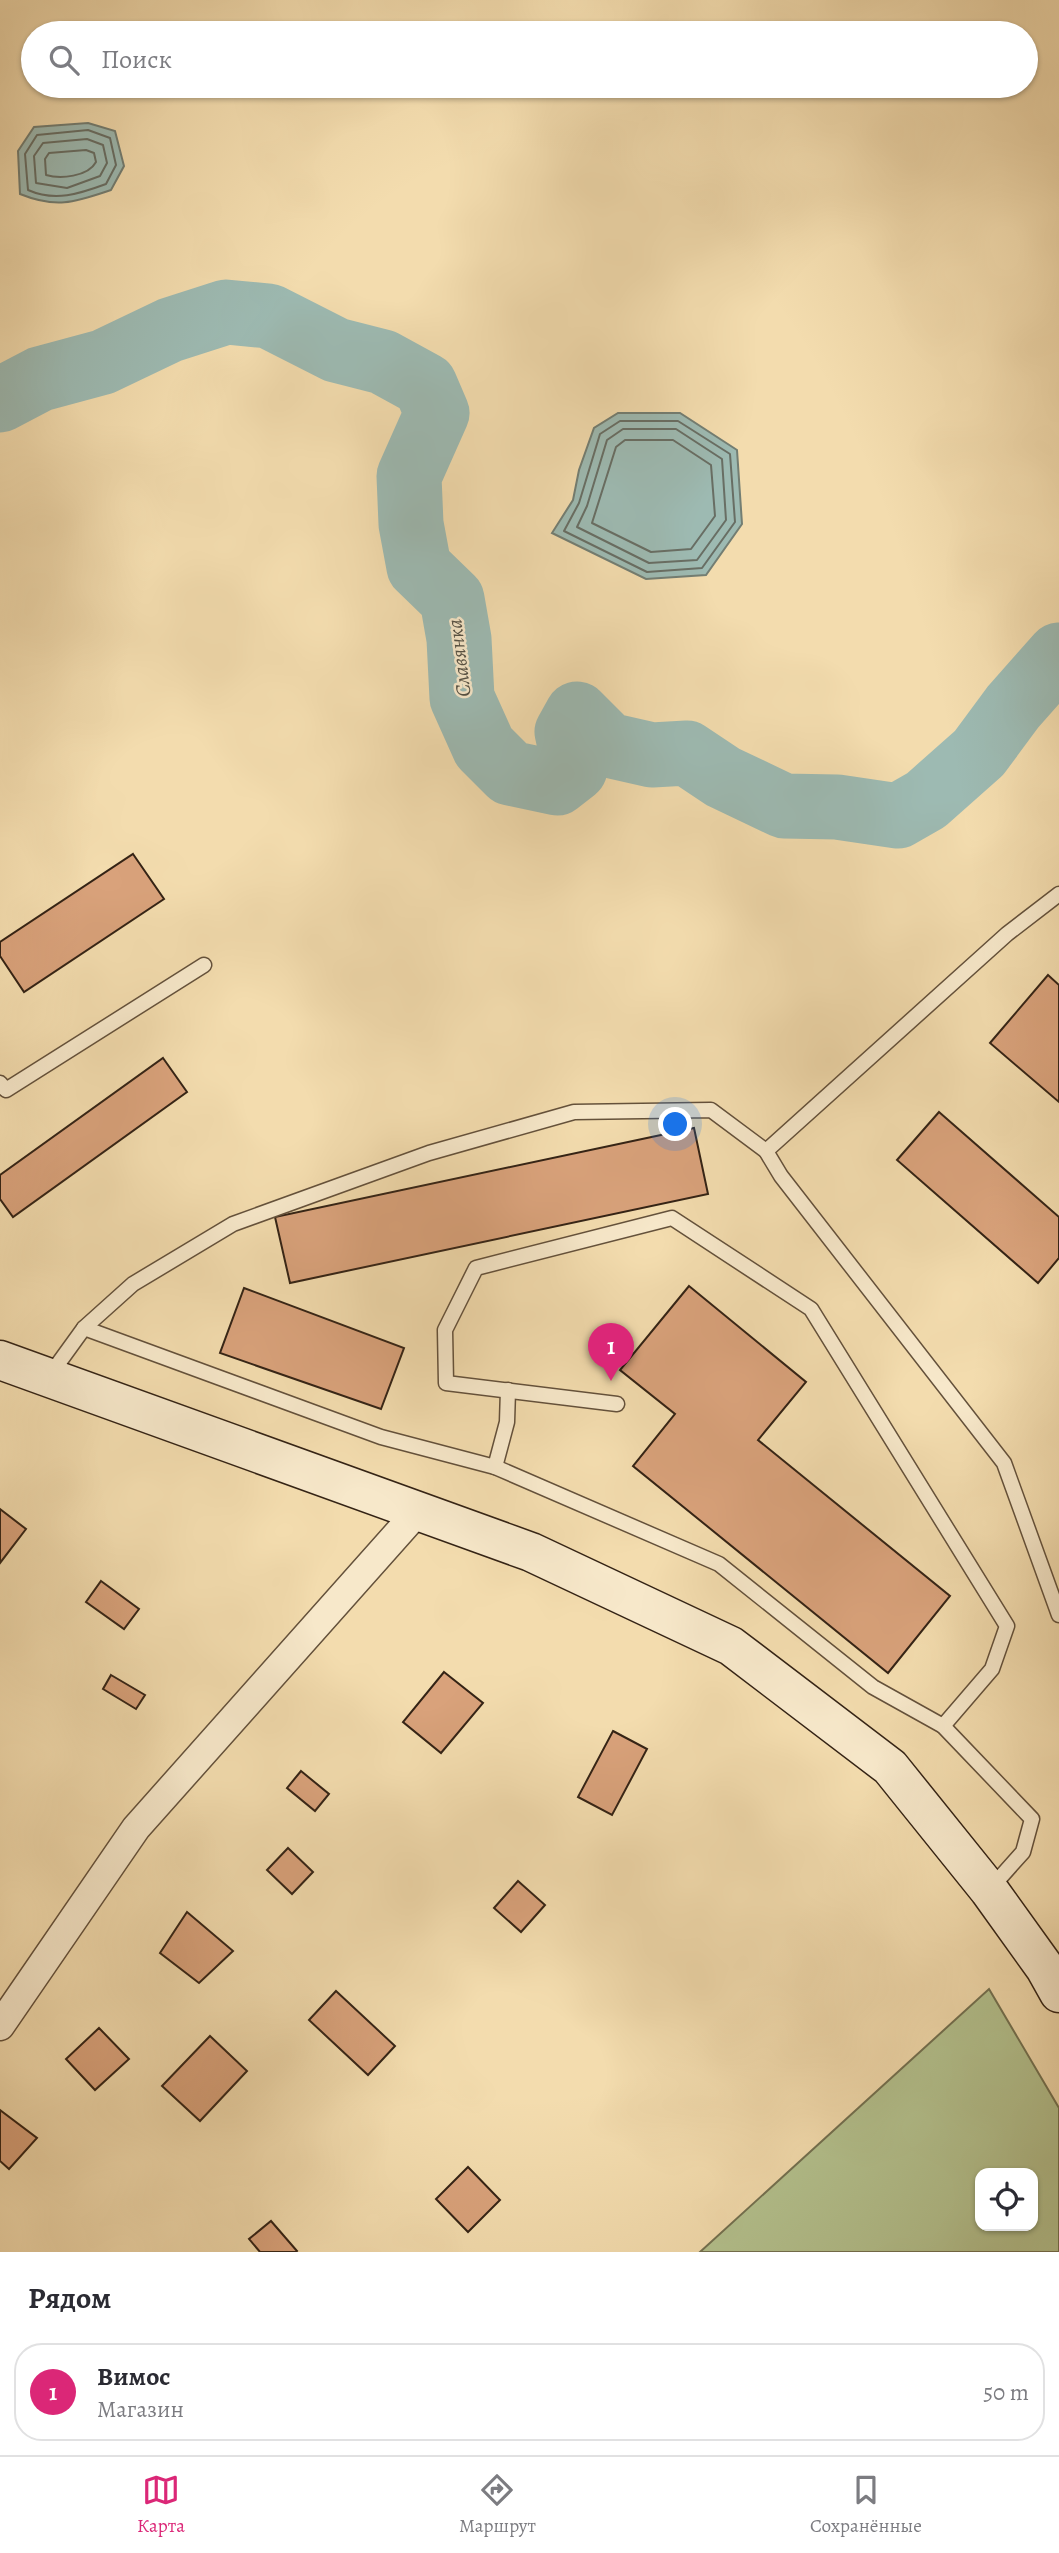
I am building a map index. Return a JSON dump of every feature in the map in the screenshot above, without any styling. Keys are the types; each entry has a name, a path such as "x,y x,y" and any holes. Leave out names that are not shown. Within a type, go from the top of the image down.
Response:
{"main road":[{"path":"0,1360 531,1552 731,1646 890,1767 989,1890 1045,1968 1059,1993"}],"street":[{"path":"0,2026 136,1828 418,1511"}],"lane":[{"path":"766,1151 1007,934 1059,894"},
{"path":"0,1083 6,1090 204,965"},
{"path":"49,1376 84,1328 133,1284 233,1224 429,1153 574,1112 711,1110 766,1151 782,1176 1004,1463 1059,1615"},
{"path":"617,1404 446,1383 445,1330 476,1268 671,1218 811,1309 1007,1626 992,1670 943,1726"},
{"path":"84,1328 381,1437 495,1467 719,1564 873,1687 943,1726 1031,1819 1023,1852 989,1890"},
{"path":"495,1467 507,1422 508,1390"}],"green space":[{"path":"989,1989 1059,2108 1059,2252 700,2252"}],"water":[{"path":"88,123 115,131 124,166 111,190 66,202 33,199 20,194 18,151 34,127"},
{"path":"618,413 680,413 737,450 742,524 706,575 646,579 552,533 573,500 579,470 594,428"}],"building":[{"path":"133,854 164,899 24,992 0,956 0,942"},
{"path":"1048,975 1059,985 1059,1102 990,1043"},
{"path":"163,1058 187,1092 13,1217 0,1199 0,1175"},
{"path":"939,1112 1059,1217 1059,1258 1038,1283 897,1160"},
{"path":"694,1128 708,1194 290,1283 275,1217"},
{"path":"689,1286 806,1382 758,1440 950,1596 888,1673 633,1466 675,1414 620,1370"},
{"path":"244,1288 404,1348 381,1409 220,1353"},
{"path":"0,1509 26,1529 0,1563"},
{"path":"101,1581 139,1609 124,1629 86,1602"},
{"path":"444,1672 483,1703 441,1753 403,1722"},
{"path":"111,1675 145,1695 136,1709 103,1689"},
{"path":"613,1731 647,1749 612,1815 578,1797"},
{"path":"301,1771 329,1794 315,1811 287,1788"},
{"path":"288,1848 313,1872 292,1894 267,1870"},
{"path":"518,1881 545,1905 521,1932 494,1908"},
{"path":"187,1912 233,1951 199,1983 160,1953"},
{"path":"336,1991 395,2046 368,2075 309,2020"},
{"path":"99,2028 129,2059 95,2090 66,2059"},
{"path":"210,2036 247,2071 200,2121 162,2086"},
{"path":"0,2110 37,2138 9,2169 0,2161"},
{"path":"468,2167 500,2200 468,2232 436,2199"},
{"path":"271,2221 296,2252 260,2252 249,2239"}],"waterway":[{"name":"Славянка","path":"0,400 40,379 103,362 170,330 226,312 269,316 336,350 383,362 425,385 437,413 409,476 411,524 419,567 452,599 459,639 462,698 484,747 510,773 557,783 575,769 567,732 577,714 608,745 652,755 687,753 723,777 784,806 837,807 898,816 926,800 979,753 1013,707 1059,655"}],"place":[{"name":"Вимос","path":"611,1381"}]}
